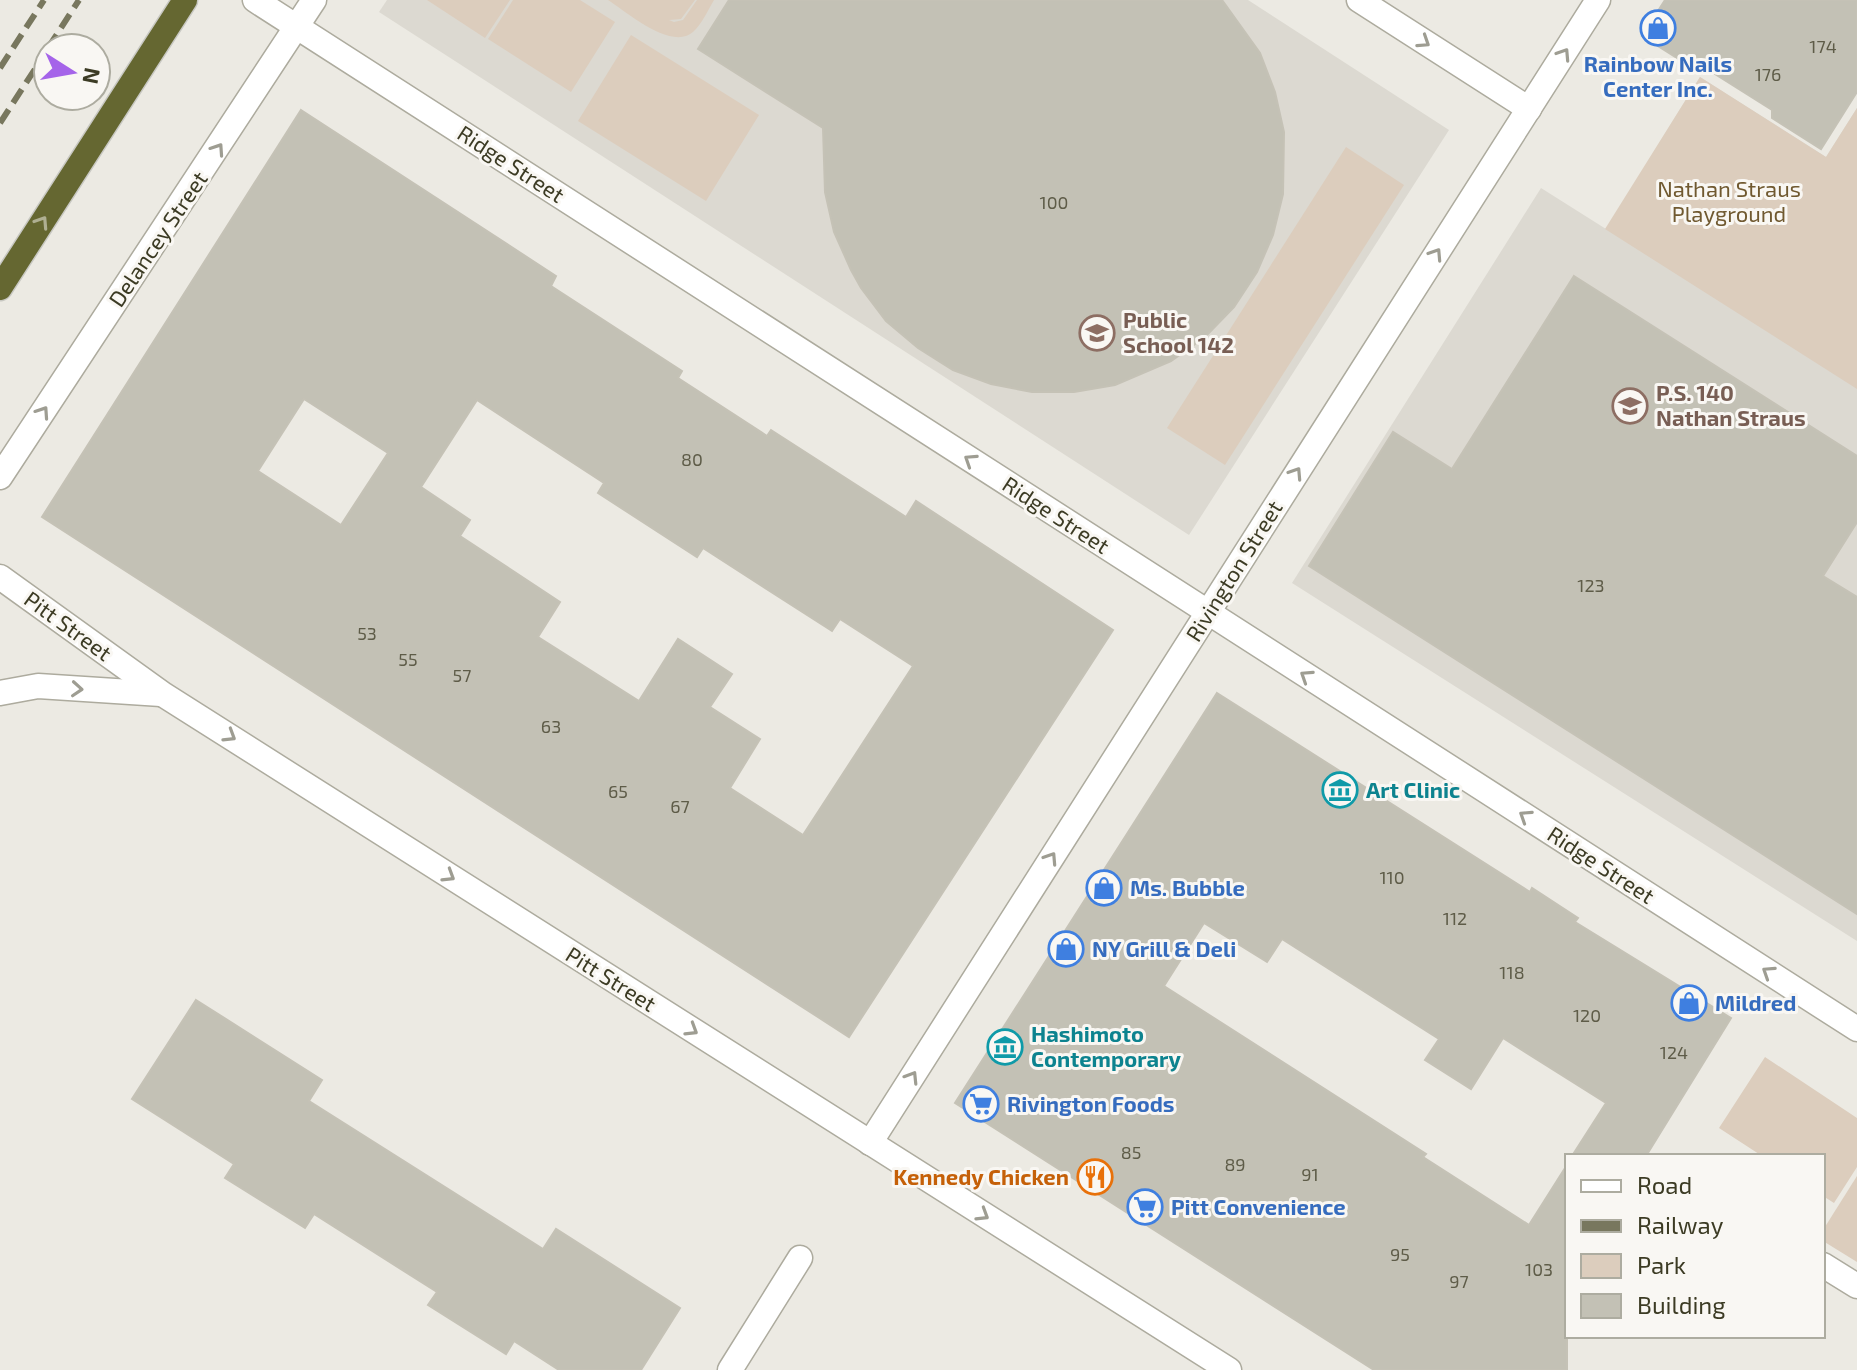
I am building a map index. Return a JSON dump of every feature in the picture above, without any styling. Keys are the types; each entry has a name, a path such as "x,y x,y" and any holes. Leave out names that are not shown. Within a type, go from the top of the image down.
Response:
{"highway":[{"path":"0,288 185,0"}],"street":[{"name":"Ridge Street","path":"255,0 1857,1029"},
{"name":"Delancey Street","path":"0,477 314,0"},
{"path":"1359,0 1529,109"},
{"name":"Rivington Street","path":"870,1143 1598,0"},
{"name":"Pitt Street","path":"0,577 164,695 1229,1370"},
{"path":"0,693 38,686 164,695"},
{"path":"730,1370 800,1258"},
{"path":"1825,1266 1857,1286"}],"shaded area":[{"name":"Public School 142","path":"387,0 1248,0 1449,130 1189,535 379,12"},
{"name":"P.S. 140 Nathan Straus","path":"1700,77 1826,157 1857,108 1857,941 1292,583 1541,188 1606,229"}],"green space":[{"path":"427,0 510,0 485,38"},
{"path":"513,0 580,0 615,22 571,92 488,39"},
{"path":"608,0 695,0 681,19 669,20 674,22 683,20 697,0 714,0 693,32 684,37 673,37 649,28"},
{"path":"631,35 759,115 706,201 578,121"},
{"name":"Nathan Straus Playground","path":"1700,77 1826,157 1857,108 1857,389 1605,229"},
{"path":"1346,147 1404,185 1225,465 1167,428"},
{"path":"1765,1057 1857,1118 1857,1167 1834,1203 1825,1197 1825,1154 1759,1154 1719,1128"},
{"path":"1857,1176 1857,1262 1825,1242 1825,1227"}],"building":[{"path":"729,0 1222,0 1260,53 1275,92 1284,132 1283,194 1273,235 1257,272 1234,307 1205,337 1171,361 1115,385 1074,392 1032,392 991,384 953,370 918,348 886,321 851,270 834,232 825,192 823,128 698,49"},
{"path":"1665,0 1857,0 1857,92 1821,149 1772,118 1772,110 1699,64 1688,65 1642,36"},
{"path":"301,110 556,276 551,286 682,371 678,378 767,436 771,430 906,517 916,501 1113,630 849,1037 42,517","holes":["304,399 388,453 341,525 258,471","477,400 604,483 598,493 697,557 703,548 832,631 840,619 913,666 803,835 730,788 760,739 710,707 732,674 678,639 639,701 538,637 560,602 460,536 470,520 421,487"]},
{"name":"P.S. 140 Nathan Straus","path":"1574,276 1857,456 1857,522 1823,576 1857,597 1857,914 1309,566 1393,432 1452,469"},
{"path":"1217,693 1530,892 1532,888 1578,918 1575,922 1731,1018 1647,1154 1573,1154 1606,1103 1503,1038 1471,1089 1425,1060 1439,1039 1282,939 1267,962 1204,923 1164,986 1426,1154 1423,1157 1529,1225 1565,1168 1567,1370 1374,1370 955,1103"},
{"path":"196,1000 322,1080 309,1101 543,1249 556,1229 680,1308 641,1370 559,1370 514,1341 506,1354 428,1305 437,1292 314,1214 305,1228 225,1178 234,1164 132,1099"}],"railway":[{"path":"0,68 44,0"},
{"path":"58,32 79,0"},
{"path":"0,123 32,74"}],"place":[{"name":"Rainbow Nails Center Inc.","path":"1658,28"},
{"name":"Public School 142","path":"1097,333"},
{"name":"P.S. 140 Nathan Straus","path":"1630,406"},
{"name":"Art Clinic","path":"1340,790"},
{"name":"Ms. Bubble","path":"1104,888"},
{"name":"NY Grill & Deli","path":"1066,949"},
{"name":"Mildred","path":"1689,1003"},
{"name":"Hashimoto Contemporary","path":"1005,1047"},
{"name":"Rivington Foods","path":"981,1104"},
{"name":"Kennedy Chicken","path":"1095,1177"},
{"name":"Pitt Convenience","path":"1145,1207"}]}
